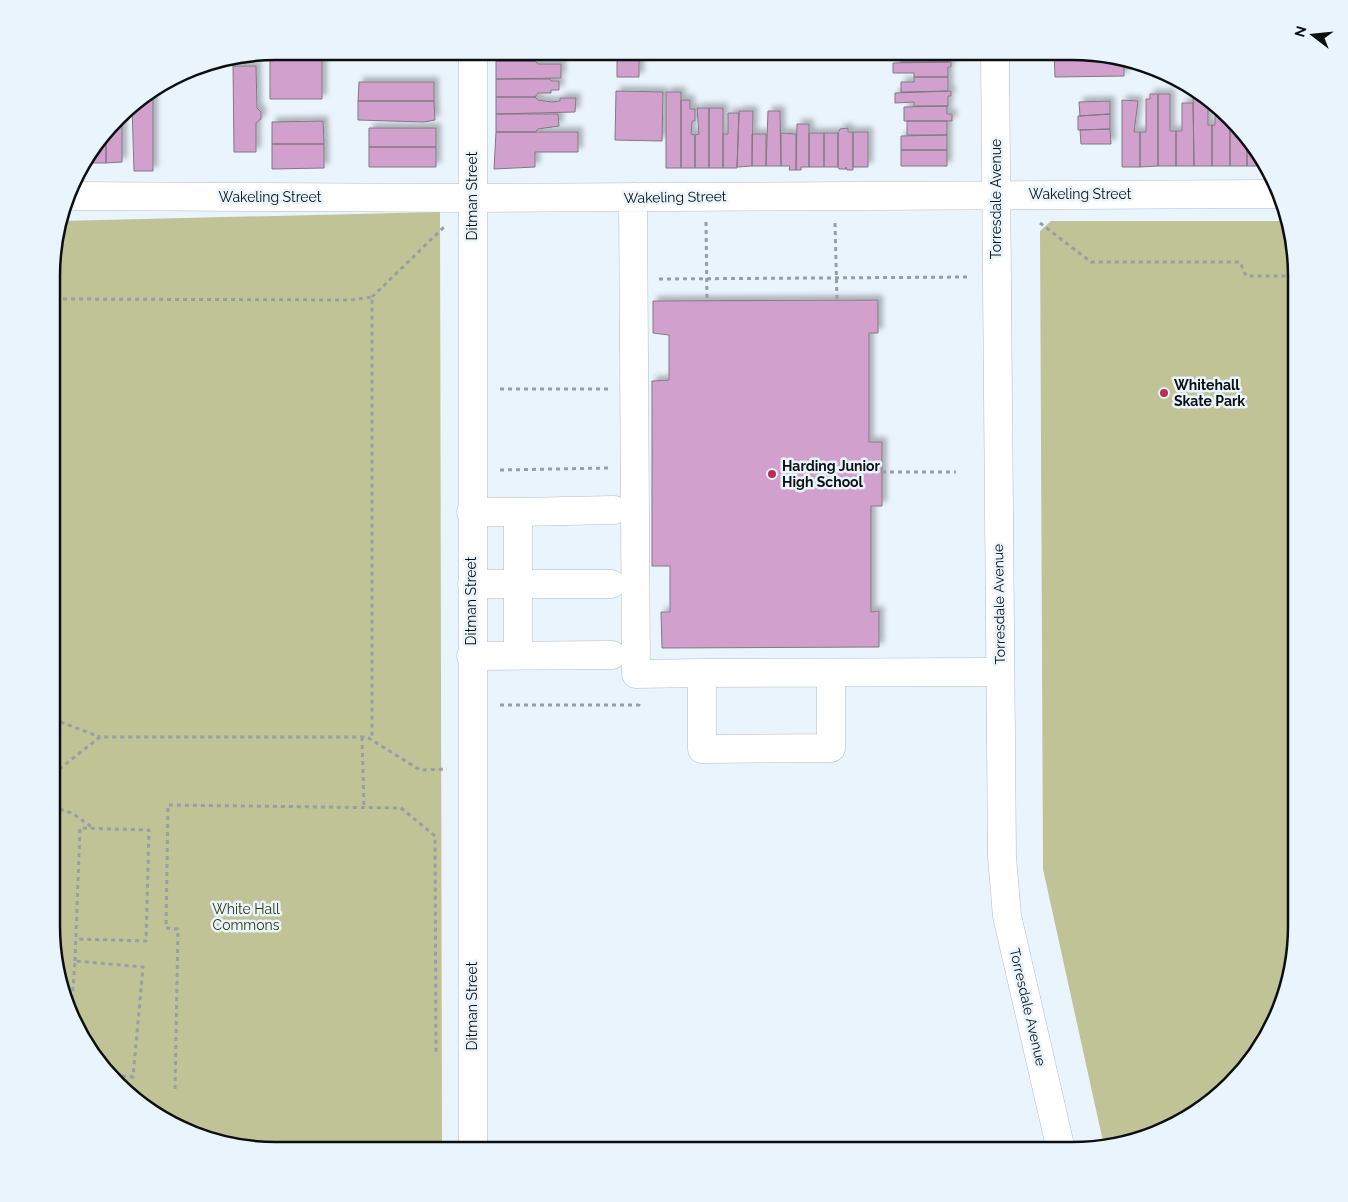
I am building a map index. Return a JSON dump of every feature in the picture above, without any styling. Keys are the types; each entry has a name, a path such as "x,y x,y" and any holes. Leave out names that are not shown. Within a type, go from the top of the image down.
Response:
{"street":[{"name":"Ditman Street","path":"473,60 471,656 473,1142"},
{"name":"Torresdale Avenue","path":"995,60 1002,857 1007,916 1059,1142"},
{"name":"Wakeling Street","path":"75,196 472,198 1272,194"},
{"path":"633,197 636,674 1000,672"},
{"path":"472,512 614,510"},
{"path":"518,512 518,655"},
{"path":"472,584 611,584"},
{"path":"471,656 612,655"},
{"path":"702,673 702,749 712,749 831,748 831,673"}],"path":[{"path":"834,195 837,300"},
{"path":"706,196 707,301"},
{"path":"1036,220 1091,262 1240,262 1246,276 1288,276"},
{"path":"60,300 350,300 372,297 445,226"},
{"path":"634,279 996,277"},
{"path":"372,297 372,740"},
{"path":"472,389 634,389"},
{"path":"472,470 635,468"},
{"path":"882,472 956,472"},
{"path":"494,705 639,705 640,674"},
{"path":"60,722 100,737 362,737 372,740 420,770 447,769"},
{"path":"60,768 100,737"},
{"path":"362,737 364,808"},
{"path":"175,1089 178,929 166,928 168,804 401,808 435,836 436,1053"},
{"path":"60,809 72,813 93,828"},
{"path":"72,998 77,939 80,828 149,830 146,941 77,939"},
{"path":"75,961 143,967 133,1077 121,1076"}],"green space":[{"name":"White Hall Commons","path":"440,212 442,1142 262,1142 234,1138 207,1131 181,1120 156,1106 123,1079 96,1046 76,1008 67,982 60,940 60,262 67,221"},
{"path":"1051,221 1281,221 1288,262 1288,940 1284,968 1277,995 1266,1021 1252,1046 1225,1079 1192,1106 1167,1120 1128,1135 1103,1140 1043,869 1040,231"}],"building":[{"path":"270,60 322,60 322,99 270,99"},
{"path":"496,60 536,60 535,61"},
{"path":"617,60 639,60 639,77 617,77"},
{"path":"901,60 948,60 948,62 901,62"},
{"path":"1054,60 1086,60 1124,66 1124,76 1055,77"},
{"path":"496,61 535,61 538,64 561,64 561,78 496,79"},
{"path":"951,62 951,67 948,67 948,77 914,77 914,73 893,73 893,63"},
{"path":"233,66 256,66 257,108 261,112 261,119 256,123 256,152 234,152"},
{"path":"914,77 948,77 948,91 901,92 901,82 914,82"},
{"path":"496,79 550,79 551,81 559,81 559,90 551,90 551,93 538,93 535,97 496,97"},
{"path":"359,82 434,82 434,101 358,101"},
{"path":"616,91 663,92 662,141 615,140"},
{"path":"951,91 951,96 948,96 948,106 914,106 914,102 895,103 895,93"},
{"path":"666,92 681,92 681,168 666,168"},
{"path":"1150,94 1158,94 1158,166 1140,167 1140,132 1146,132 1146,99 1150,99"},
{"path":"1158,94 1170,94 1170,131 1176,131 1176,166 1158,166"},
{"path":"496,97 535,97 538,100 552,102 560,101 560,98 576,98 575,112 496,114"},
{"path":"1193,97 1208,109 1208,125 1212,125 1212,166 1194,166"},
{"path":"153,98 153,171 134,171 132,115"},
{"path":"681,100 690,100 690,109 695,109 695,121 692,121 691,134 695,135 695,168 681,168"},
{"path":"1122,100 1138,101 1134,132 1140,132 1140,167 1122,167"},
{"path":"358,101 434,101 435,120 424,122 358,120"},
{"path":"1110,101 1110,114 1080,116 1079,102"},
{"path":"1182,103 1193,103 1194,166 1176,166 1176,131 1182,131"},
{"path":"947,106 947,114 952,114 952,121 904,121 904,107"},
{"path":"697,108 709,108 709,168 695,168 695,135 699,134"},
{"path":"709,108 723,108 723,168 709,168"},
{"path":"739,111 753,111 752,166 737,167"},
{"path":"768,111 780,111 781,166 766,166"},
{"path":"728,113 739,113 737,168 723,168 723,134 728,134"},
{"path":"496,114 558,114 559,126 538,129 535,132 496,132"},
{"path":"1110,114 1110,129 1078,130 1078,116"},
{"path":"1215,115 1230,129 1230,166 1212,166 1212,125 1215,125"},
{"path":"323,121 324,144 272,144 272,122"},
{"path":"907,121 947,121 947,135 907,135"},
{"path":"122,124 122,162 106,163 106,144"},
{"path":"797,124 809,124 809,167 801,167 801,170 796,170"},
{"path":"369,128 436,128 436,147 369,147"},
{"path":"848,128 848,132 853,132 853,170 847,170 846,167 846,169 839,169 838,167 838,133 840,129"},
{"path":"1110,129 1111,144 1081,144 1080,130"},
{"path":"1230,129 1247,150 1247,166 1230,166"},
{"path":"496,132 578,132 578,152 535,152 535,167 494,169"},
{"path":"853,132 868,132 868,167 853,167"},
{"path":"781,133 796,134 796,170 789,170 790,166 781,166"},
{"path":"809,133 824,133 824,167 809,167"},
{"path":"824,133 838,133 838,167 824,167"},
{"path":"752,134 766,134 766,166 752,166"},
{"path":"947,135 947,150 901,150 901,136"},
{"path":"106,144 106,163 92,163"},
{"path":"272,144 324,144 324,168 272,169"},
{"path":"369,147 436,147 436,167 369,167"},
{"path":"901,150 947,150 947,166 901,166"},
{"path":"1247,150 1258,166 1247,166"},
{"path":"878,300 878,333 869,333 869,442 882,442 882,506 871,506 871,612 879,611 879,647 662,648 661,612 670,612 670,566 652,566 652,381 669,380 669,335 653,333 653,301"}],"place":[{"name":"Whitehall Skate Park","path":"1164,393"},
{"name":"Harding Junior High School","path":"772,474"}]}
